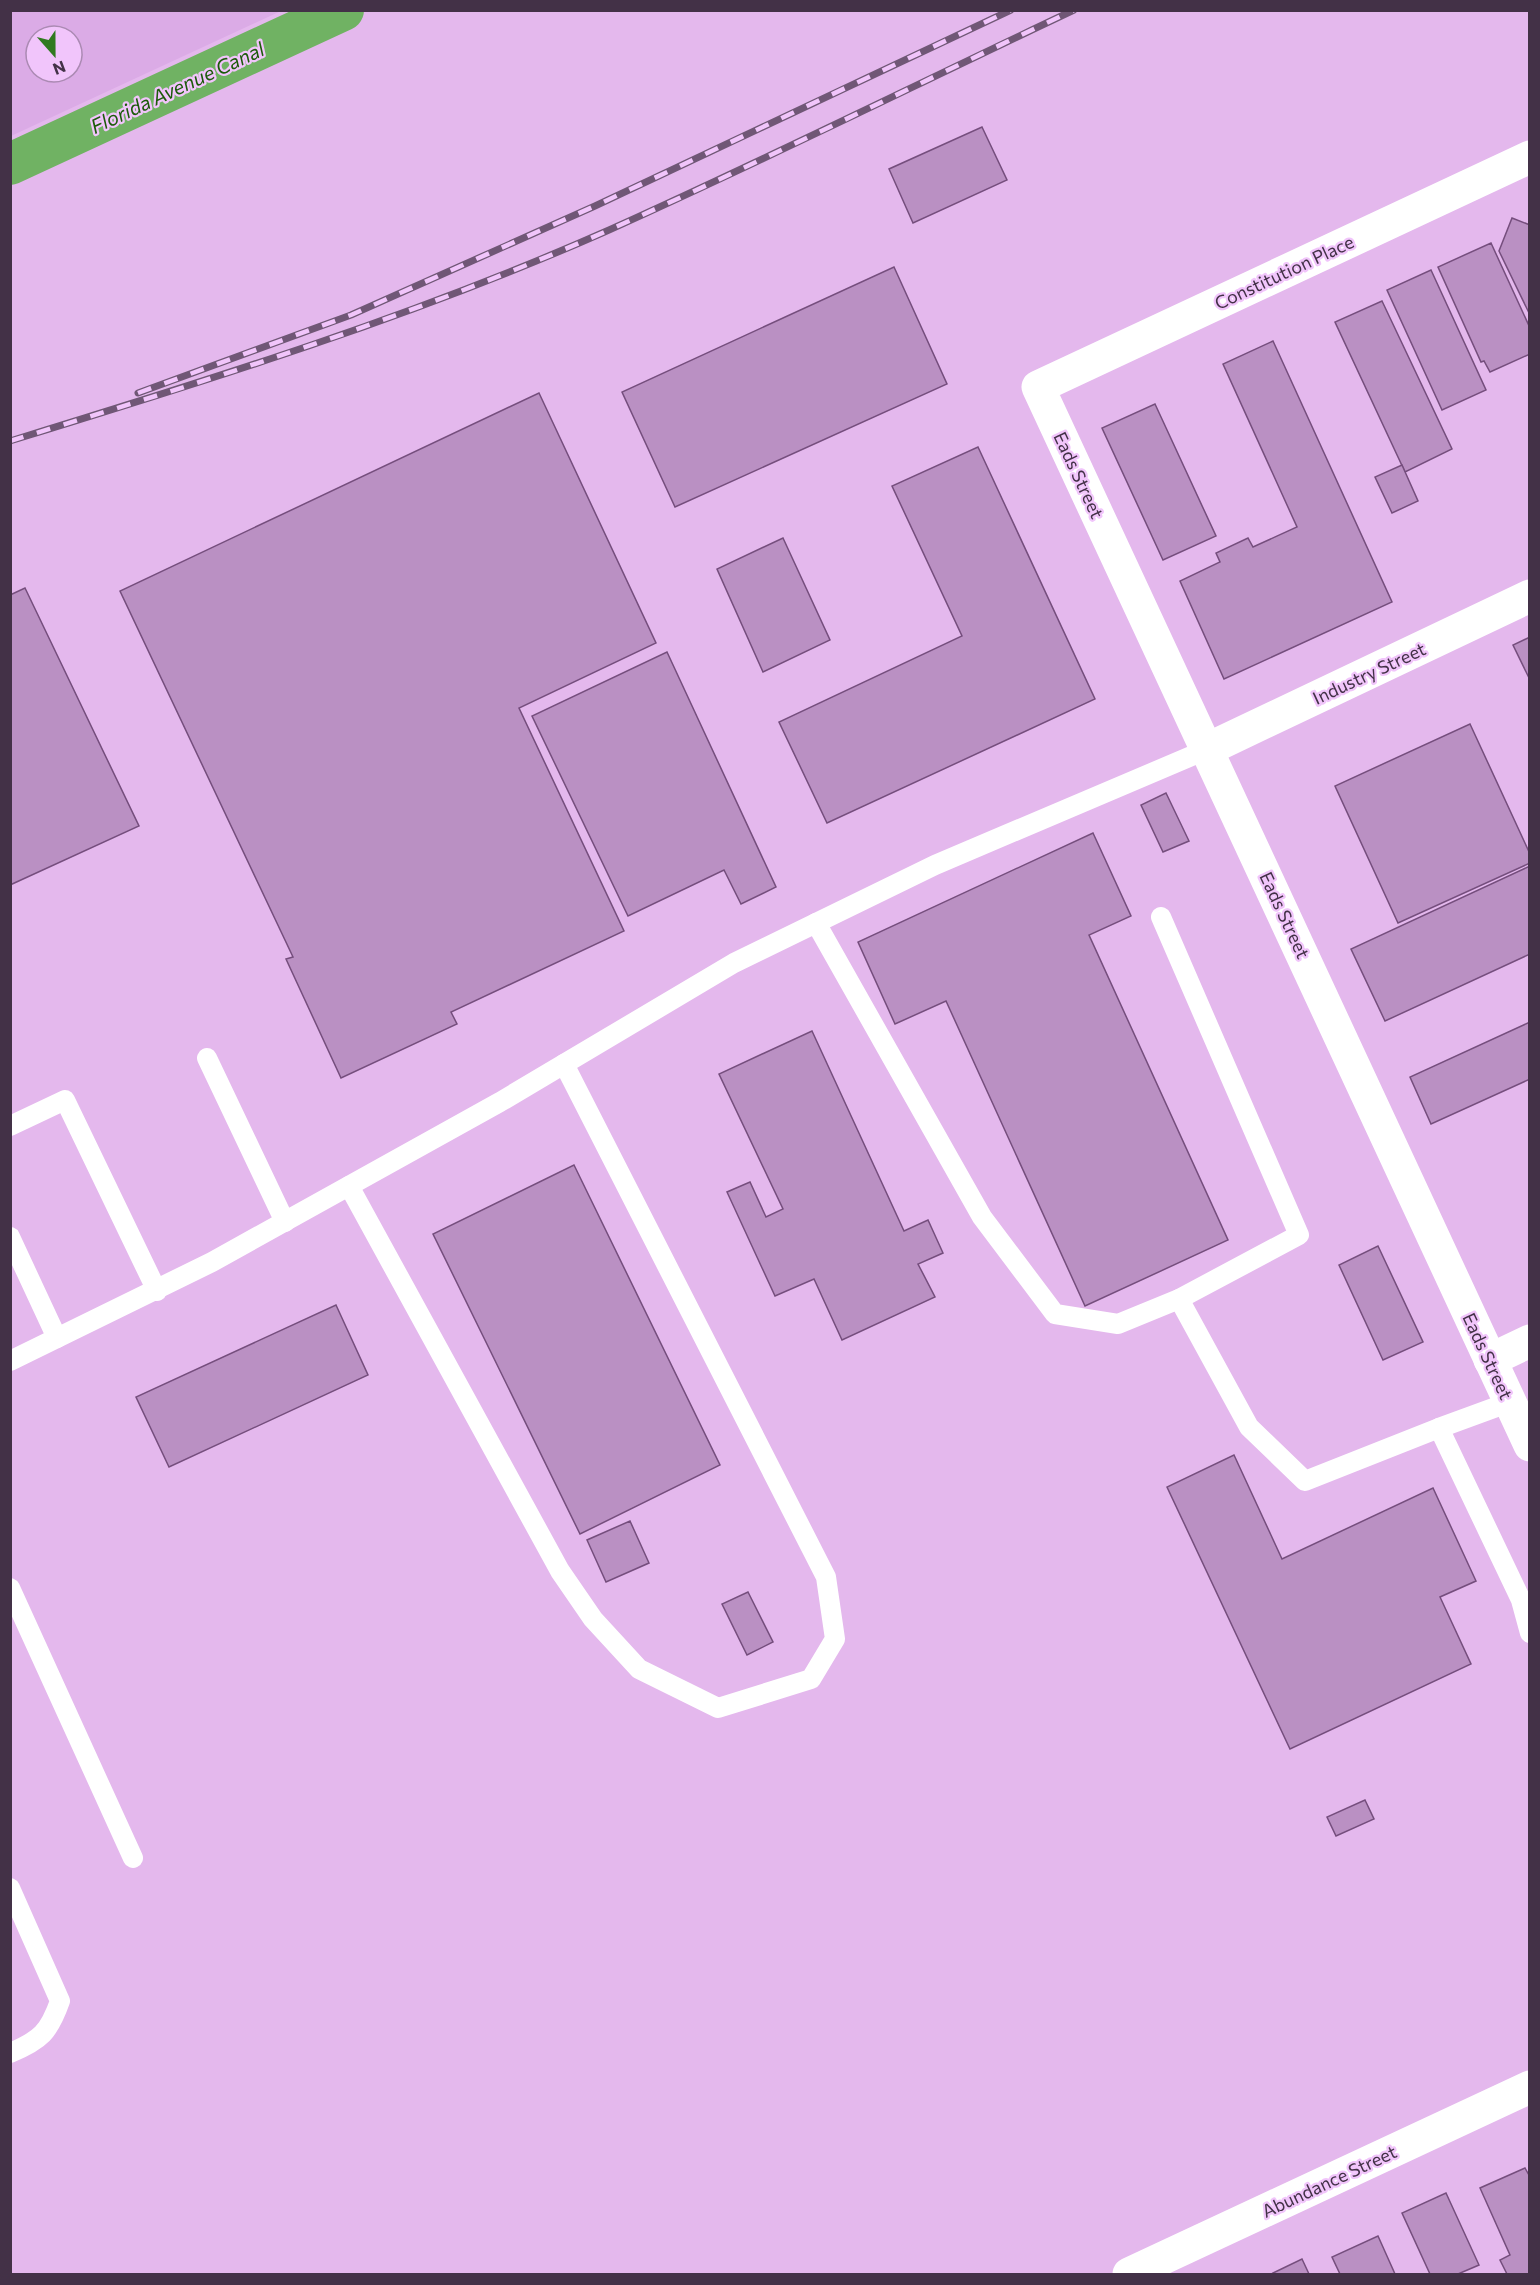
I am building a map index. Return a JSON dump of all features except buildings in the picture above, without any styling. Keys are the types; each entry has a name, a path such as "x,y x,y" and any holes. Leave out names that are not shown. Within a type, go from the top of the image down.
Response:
{"street":[{"name":"Constitution Place","path":"1038,387 1530,158"},
{"name":"Eads Street","path":"1038,387 1530,1444"},
{"name":"Industry Street","path":"1208,749 1530,596"},
{"path":"1490,1360 1530,1341"},
{"name":"Abundance Street","path":"1129,2274 1185,2263 1530,2087"}],"lane":[{"path":"10,1361 157,1291 285,1222 564,1064 734,963 935,865 1208,749"},
{"path":"816,923 982,1217 1055,1314 1118,1324 1179,1299 1299,1235 1161,917"},
{"path":"207,1058 285,1222"},
{"path":"349,1186 560,1571 593,1620 639,1669 718,1708 811,1679 835,1639 826,1577 564,1064"},
{"path":"10,1126 65,1100 157,1291"},
{"path":"10,1237 57,1338"},
{"path":"1179,1299 1249,1426 1305,1481 1510,1402"},
{"path":"1439,1428 1521,1600 1530,1633"},
{"path":"10,1588 133,1858"},
{"path":"10,1888 60,2001 52,2026 35,2043 10,2053"}],"shaded area":[{"path":"11,10 281,11 11,136"}],"waterway":[{"name":"Florida Avenue Canal","path":"10,164 343,10"}],"railway":[{"path":"138,393 351,315 595,206 1011,10"},
{"path":"10,441 238,370 462,291 609,230 1074,10"}]}
